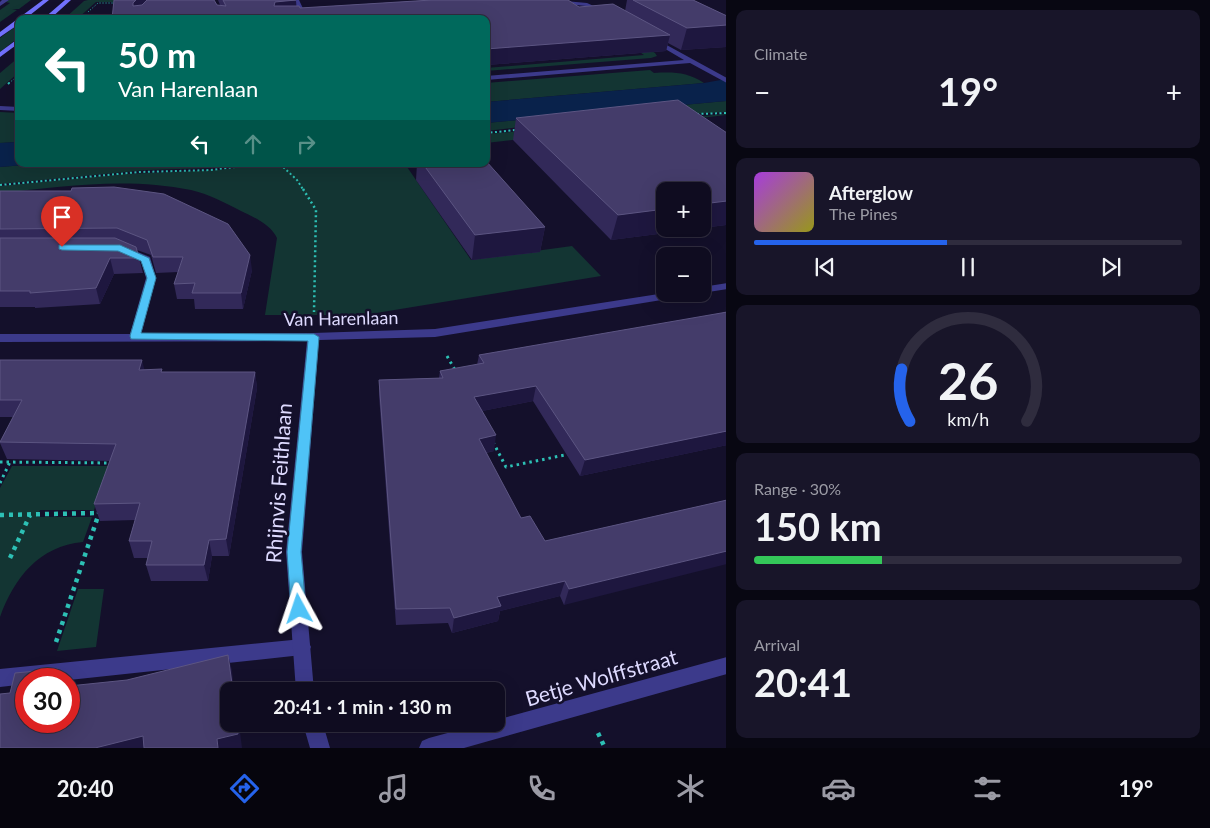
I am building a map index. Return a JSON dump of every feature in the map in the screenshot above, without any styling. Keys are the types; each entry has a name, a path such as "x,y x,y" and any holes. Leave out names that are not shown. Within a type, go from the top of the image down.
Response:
{"street":[{"path":"0,4 6,0"},
{"path":"26,15 46,0"},
{"path":"51,15 68,0"},
{"path":"296,0 304,15"},
{"path":"550,2 587,5 612,16"},
{"path":"0,35 15,24"},
{"path":"643,34 726,81"},
{"path":"0,56 15,43"},
{"path":"490,78 691,61"},
{"path":"0,108 15,108"},
{"path":"110,248 120,248 146,260 152,278 135,336"},
{"path":"711,288 726,286"},
{"name":"Van Harenlaan","path":"0,338 135,336 314,337 435,333 656,298"},
{"name":"Rhijnvis Feithlaan","path":"304,682 294,552 314,337"},
{"path":"80,669 302,647"},
{"name":"Betje Wolffstraat","path":"429,748 726,665"},
{"path":"0,678 15,676"},
{"path":"315,732 320,748"}],"path":[{"path":"86,13 98,3 124,3"},
{"path":"693,114 726,113"},
{"path":"490,133 523,129"},
{"path":"0,185 139,172 211,170 234,167"},
{"path":"283,167 297,180 316,210 314,337"},
{"path":"435,333 457,375"},
{"path":"488,434 506,467 573,454"},
{"path":"0,462 116,463 113,472"},
{"path":"0,483 10,462"},
{"path":"47,668 102,505"},
{"path":"0,515 99,513"},
{"path":"10,558 30,514"}],"green space":[{"path":"9,0 31,0 19,9 12,9 17,10 0,22 0,10 10,3 6,2"},
{"path":"129,0 133,2 96,2 81,15 68,15 84,1"},
{"path":"15,27 15,40 0,52 0,38"},
{"path":"642,45 657,56 490,71 490,68 644,55 631,46"},
{"path":"15,60 15,76 0,89 0,73"},
{"path":"650,70 654,73 686,75 704,83 490,102 490,83"},
{"path":"726,101 726,112 570,121 490,131 490,123"},
{"path":"0,112 15,113 15,142 0,143"},
{"path":"726,114 490,143 490,134"},
{"path":"0,167 225,167 147,170 0,184"},
{"path":"243,167 407,167 471,260 572,246 601,276 364,315 265,315 277,238 271,229 262,222 223,202 191,190 167,186 119,183 0,193 0,186 124,174 218,170"},
{"path":"12,466 109,466 94,510 40,510 37,517 92,517 83,542 53,550 30,566 13,589 0,617 0,488"},
{"path":"78,589 104,589 96,647 57,651"}],"water":[{"path":"726,79 726,101 490,123 490,102 704,83"},
{"path":"15,142 15,166 0,167 0,143"}],"building":[{"path":"114,0 136,0 133,6 142,5 147,0 214,0 217,5 226,6 223,0 296,0 275,2 274,6 299,6 300,8 432,0 568,0 579,7 613,4 670,35 490,49 490,15 112,15"},
{"path":"633,0 693,0 726,16 726,25 687,28"},
{"path":"678,100 726,132 726,201 711,203 711,182 656,182 656,210 618,215 516,118"},
{"path":"490,165 545,227 475,235 425,167 490,167"},
{"path":"114,187 164,194 228,224 250,255 241,293 192,293 195,283 174,284 183,257 153,257 147,240 117,228 0,229 0,191 71,191 72,188"},
{"path":"0,238 115,238 136,247 139,258 110,258 96,288 30,293 30,291 0,291"},
{"path":"726,312 726,431 585,460 536,386 474,397 496,435 479,439 521,518 530,516 545,541 726,500 726,551 569,589 565,581 497,597 501,606 454,618 450,608 396,609 379,380 443,378 440,371 484,363 479,355"},
{"path":"0,360 142,360 139,370 162,369 161,372 255,372 226,539 209,540 204,565 146,565 152,541 129,541 140,503 94,504 116,444 0,442 22,400 0,400"},
{"path":"228,655 232,682 220,682 220,732 238,732 238,734 217,739 218,748 144,748 143,736 95,748 0,748 0,694 10,693 15,673 15,733 80,733 80,685 127,680"}],"route":[{"path":"62,247 120,248 146,260 152,278 135,336 314,337 294,552 299,609"}]}
